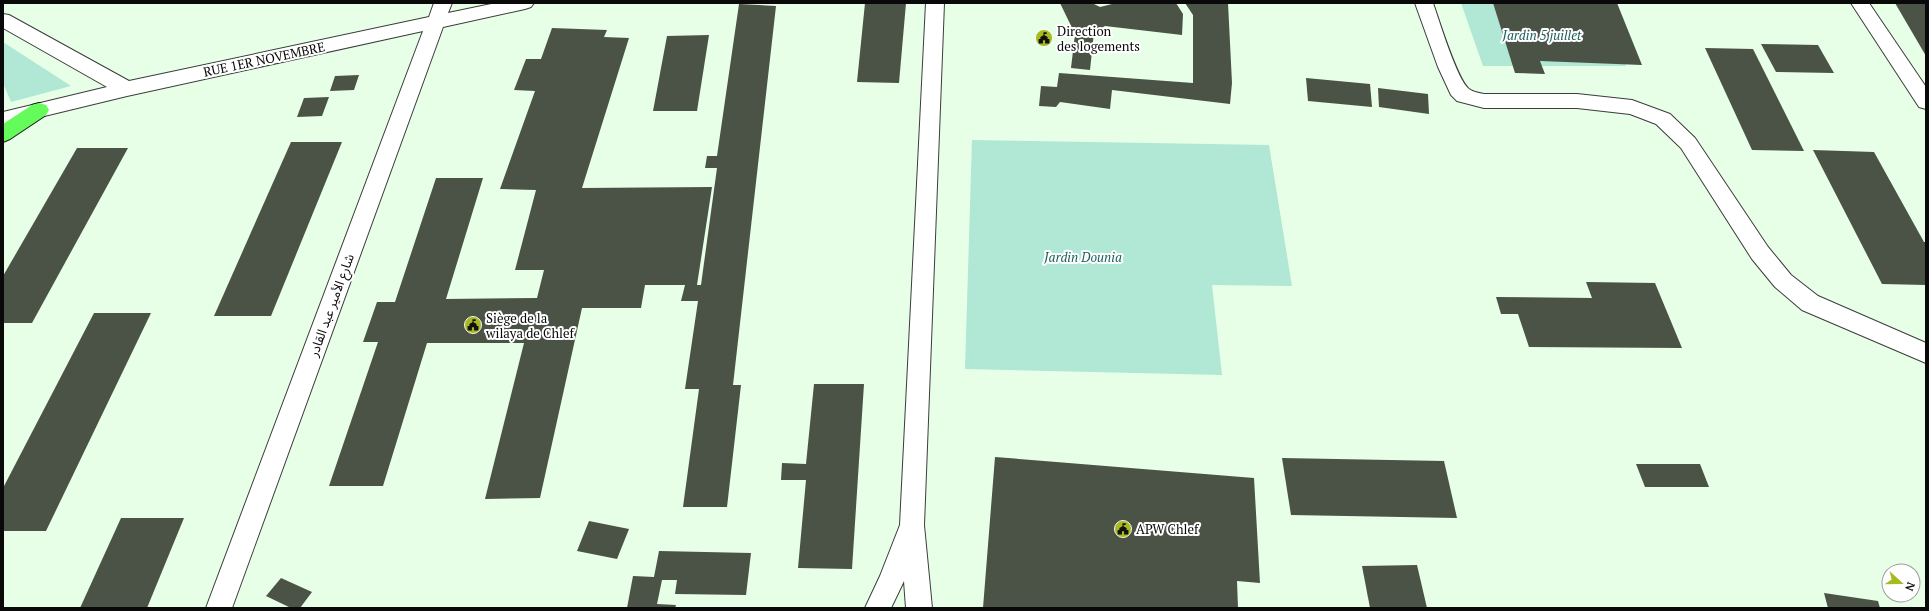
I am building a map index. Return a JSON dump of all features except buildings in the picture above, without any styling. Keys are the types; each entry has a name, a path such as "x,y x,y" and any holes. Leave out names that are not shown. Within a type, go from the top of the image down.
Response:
{"main road":[{"path":"3,134 39,110"}],"street":[{"name":"RUE 1ER NOVEMBRE","path":"3,119 440,13 525,3"},
{"path":"918,608 912,525 935,3"},
{"path":"1424,3 1447,67 1458,90 1464,96 1484,101 1577,101 1632,107 1663,119 1688,143 1760,253 1783,281 1810,303 1926,353"},
{"path":"1860,3 1924,96"},
{"name":"شارع الأمير عبد القادر","path":"219,608 440,13"},
{"path":"3,20 127,89"},
{"path":"878,608 891,581 912,525"}],"green space":[{"name":"Jardin 5 juillet","path":"1461,3 1598,3 1626,66 1483,66"},
{"path":"3,42 71,86 11,102 3,83"},
{"name":"Jardin Dounia","path":"972,140 1269,145 1292,286 1212,285 1222,375 965,369"}],"place":[{"name":"Direction des logements","path":"1044,38"},
{"name":"Siège de la wilaya de Chlef","path":"473,325"},
{"name":"APW Chlef","path":"1123,529"}]}
